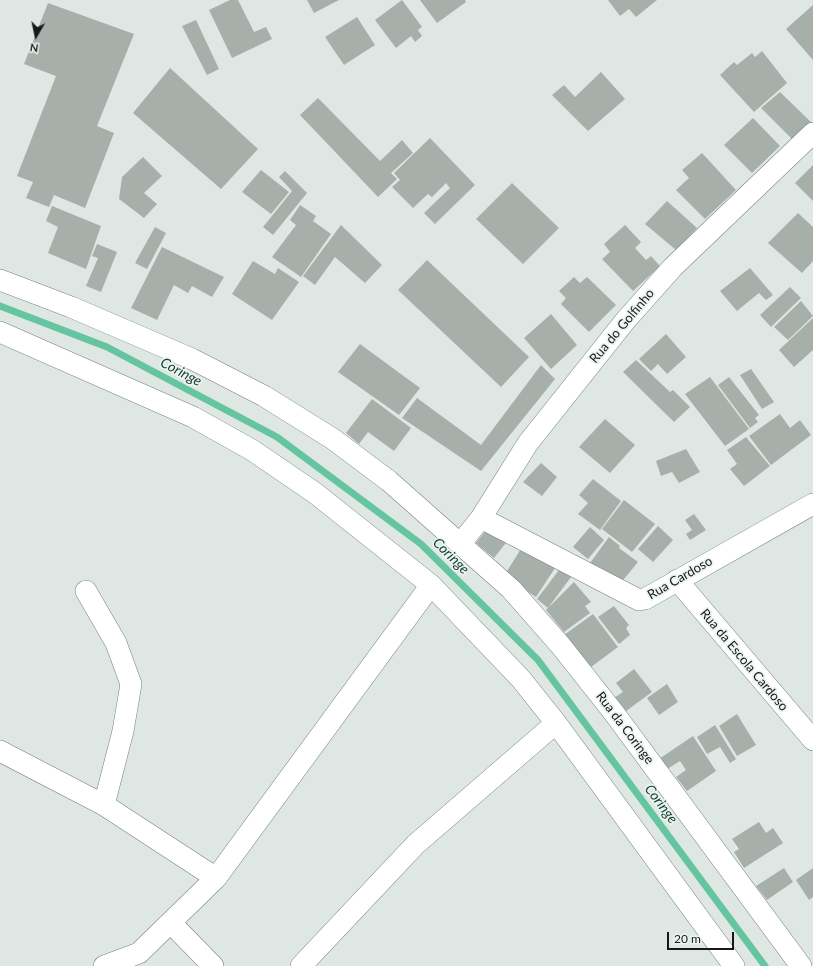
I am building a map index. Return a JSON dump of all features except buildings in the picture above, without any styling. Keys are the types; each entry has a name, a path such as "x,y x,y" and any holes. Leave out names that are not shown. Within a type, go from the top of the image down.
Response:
{"street":[{"name":"Rua do Golfinho","path":"460,543 481,518 528,443 625,320 673,267 813,133"},
{"name":"Rua da Coringe","path":"0,280 71,306 192,359 264,396 333,439 383,476 511,589 561,646 614,713 802,966"},
{"path":"0,332 193,416 252,450 315,493 431,585 521,679 556,723 734,966"},
{"name":"Rua Cardoso","path":"481,518 632,598 639,600 645,599 813,504"},
{"name":"Rua da Escola Cardoso","path":"677,580 813,740"},
{"path":"104,966 139,953 216,878 431,585"},
{"path":"86,591 116,643 131,684 123,731 104,805"},
{"path":"301,966 416,844 556,723"},
{"path":"0,751 104,805 216,878"},
{"path":"171,923 213,966"}],"waterway":[{"name":"Coringe","path":"0,306 107,347 277,437 421,544 538,660 765,966"}]}
